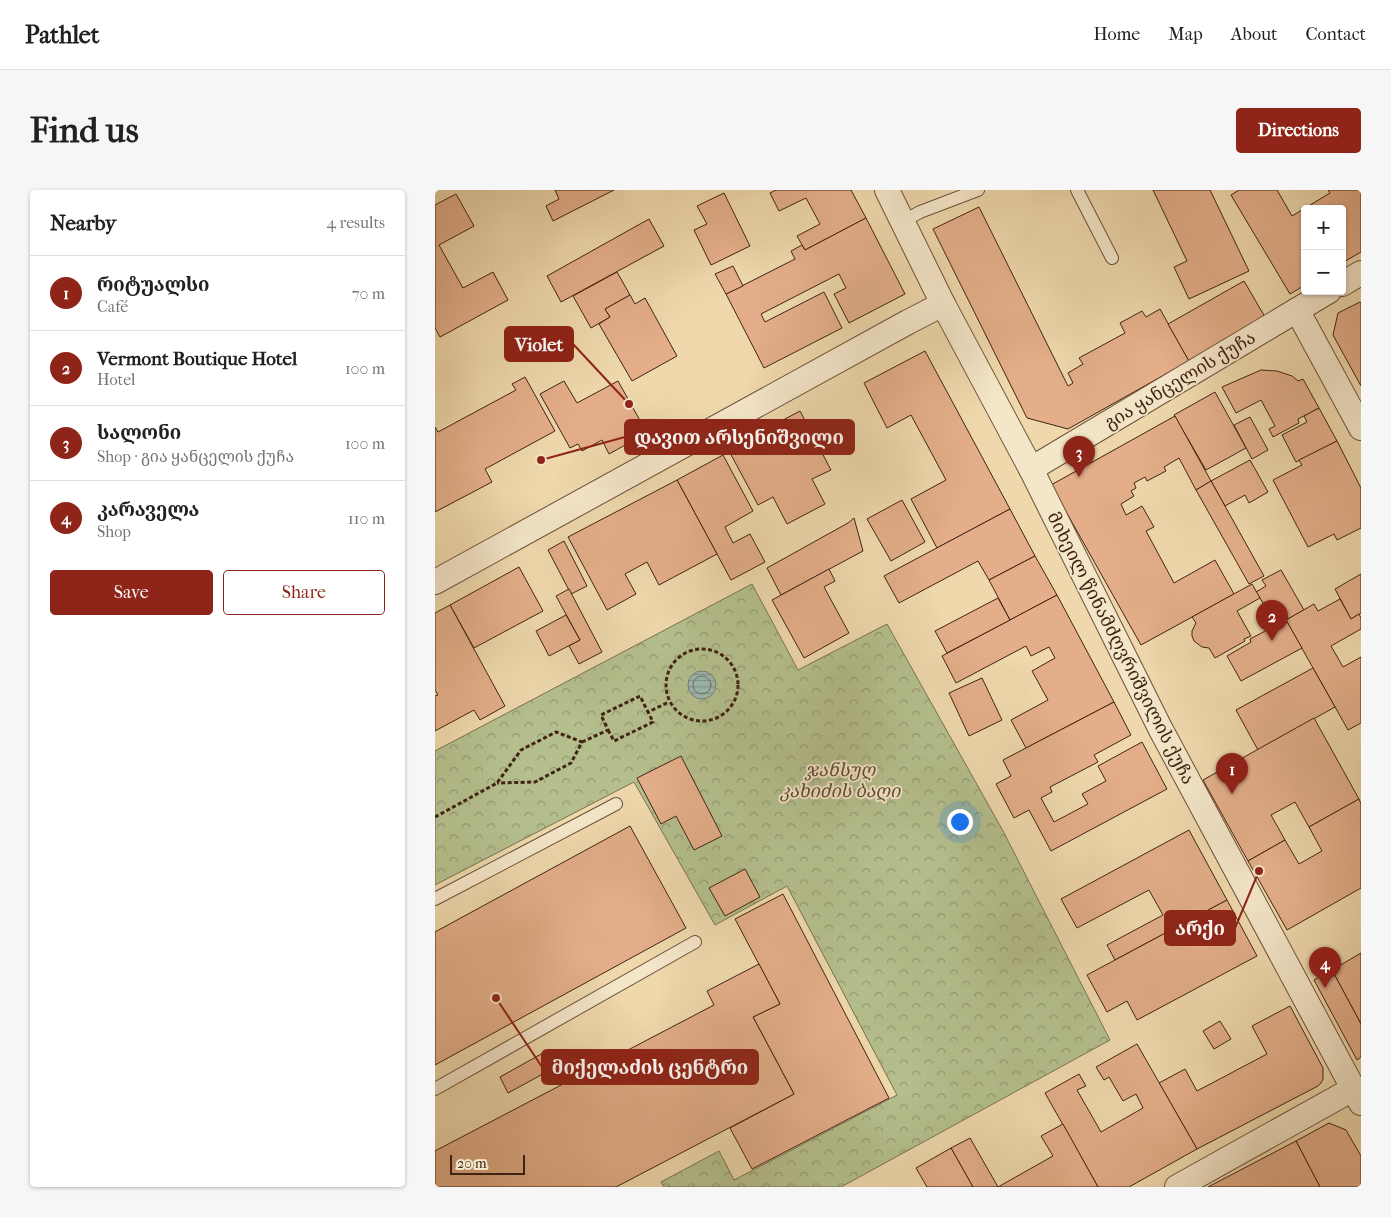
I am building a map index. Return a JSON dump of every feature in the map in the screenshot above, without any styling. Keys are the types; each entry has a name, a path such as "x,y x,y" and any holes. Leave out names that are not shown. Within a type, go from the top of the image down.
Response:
{"street":[{"name":"მიხეილ წინამძღვრიშვილის ქუჩა","path":"887,190 943,304 1031,469 1159,728 1356,1086"},
{"path":"1346,282 1361,273"},
{"name":"გია ყანცელის ქუჩა","path":"1031,469 1322,295"},
{"path":"435,582 943,304"},
{"path":"1297,310 1361,428"},
{"path":"1177,1187 1356,1086"}],"lane":[{"path":"902,222 920,212 978,190"},
{"path":"1077,190 1113,258"},
{"path":"435,900 616,804"},
{"path":"435,1089 695,942"}],"path":[{"path":"696,648 708,648 719,652 735,668 739,680 738,693 733,705 725,714 713,720 701,722 688,719 677,712 669,702 665,679 669,668 685,652 696,648"},
{"path":"640,696 653,722 614,741 608,730 601,715 640,696"},
{"path":"648,712 669,702"},
{"path":"497,783 535,782 571,763 582,742 608,730"},
{"path":"435,817 497,783 521,750 556,732 582,742"}],"green space":[{"name":"ჯანსუღ კახიძის ბაღი","path":"752,584 798,670 887,624 1003,831 1110,1040 841,1187 664,1187 661,1182 719,1151 734,1180 897,1095 787,886 715,925 634,782 435,885 435,751"}],"water":[{"path":"702,671 712,675 716,685 712,695 702,699 692,695 688,685 692,675"}],"building":[{"path":"555,190 614,190 553,221 546,206 559,199"},
{"path":"776,190 851,190 866,218 805,250 797,236 820,224 806,198 779,211 770,193"},
{"path":"1153,190 1210,190 1249,271 1189,299 1174,267 1187,261"},
{"path":"1239,190 1277,190 1292,216 1301,211 1301,287 1290,294 1231,195"},
{"path":"1328,190 1361,190 1361,252 1346,261 1346,205 1310,205 1330,193"},
{"path":"724,193 750,246 711,265 694,230 707,224 697,206"},
{"path":"456,194 474,226 439,245 463,288 493,272 508,300 440,337 435,328 435,205"},
{"path":"979,207 1068,386 1073,383 1068,373 1083,364 1079,358 1125,333 1120,323 1142,311 1146,317 1160,309 1189,361 1068,429 1027,418 933,229"},
{"path":"866,218 905,294 849,323 834,294 846,288 839,274 761,314 765,322 824,292 842,328 764,368 726,294 795,259 791,251 802,245 805,250"},
{"path":"649,219 664,246 561,302 547,276"},
{"path":"733,266 743,286 726,294 715,274"},
{"path":"617,272 630,295 605,309 610,317 591,328 573,296"},
{"path":"1244,281 1265,317 1189,361 1168,324"},
{"path":"630,295 635,304 645,298 677,356 632,381 599,324 610,317 605,309"},
{"path":"1360,302 1361,386 1333,335 1338,313"},
{"path":"925,351 1010,509 937,548 911,499 946,480 911,415 887,428 864,383"},
{"path":"1261,370 1277,371 1292,376 1298,381 1303,379 1319,408 1298,419 1299,423 1273,437 1269,429 1275,426 1261,400 1236,413 1222,387"},
{"path":"525,377 555,431 485,469 492,482 435,512 435,427 438,432 516,390 512,384"},
{"path":"564,381 577,403 618,381 647,433 609,454 602,440 582,451 578,444 570,448 540,394"},
{"path":"1215,392 1246,448 1206,470 1174,415"},
{"path":"1319,408 1337,441 1296,462 1282,435 1307,422 1304,416"},
{"path":"800,411 831,470 812,479 825,504 787,524 773,497 758,505 728,449"},
{"path":"1175,416 1211,481 1196,490 1179,458 1164,467 1166,471 1147,481 1145,477 1134,483 1136,488 1131,491 1134,496 1121,504 1126,515 1142,506 1154,527 1146,531 1174,583 1215,560 1234,594 1141,645 1051,485"},
{"path":"1250,417 1268,450 1252,459 1234,425"},
{"path":"1337,441 1361,488 1361,528 1337,540 1334,534 1308,547 1273,480 1302,465 1299,460"},
{"path":"723,455 753,511 725,527 733,543 750,534 765,562 731,580 677,480"},
{"path":"1250,460 1268,492 1249,503 1245,495 1225,506 1211,481"},
{"path":"677,480 717,554 659,585 647,562 625,574 636,594 607,610 568,537"},
{"path":"1211,481 1264,576 1249,584 1196,490"},
{"path":"902,500 925,542 891,561 867,519"},
{"path":"1010,509 1035,556 989,580 978,561 899,603 884,576"},
{"path":"854,518 863,551 781,595 767,568"},
{"path":"564,541 587,586 571,594 548,550"},
{"path":"1035,556 1057,595 1010,620 989,580"},
{"path":"519,567 543,611 474,648 450,605"},
{"path":"829,569 835,581 824,587 849,633 804,658 772,600"},
{"path":"1281,570 1304,610 1286,620 1275,601 1265,606 1256,592 1266,586 1262,580"},
{"path":"1361,574 1361,613 1351,619 1335,589"},
{"path":"1252,584 1260,598 1237,611 1251,636 1215,658 1209,648 1202,647 1194,641 1192,631 1196,623 1192,617"},
{"path":"569,589 602,652 579,664 569,646 580,640 556,596"},
{"path":"1057,595 1114,702 1026,748 1011,720 1048,700 1032,671 1055,658 1049,647 1031,656 1026,646 956,683 942,656"},
{"path":"998,598 1010,620 947,653 935,631"},
{"path":"1340,599 1351,619 1359,614 1361,618 1361,629 1331,646 1343,667 1361,657 1361,723 1348,730 1286,620 1314,604 1318,611"},
{"path":"450,605 505,706 480,720 474,710 435,731 435,696 438,695 435,690 435,613"},
{"path":"566,615 580,640 549,656 536,631"},
{"path":"1286,620 1302,648 1241,681 1227,656 1251,642 1250,639"},
{"path":"1313,668 1335,707 1258,750 1236,710"},
{"path":"982,678 1002,720 969,736 949,693"},
{"path":"1114,702 1131,735 1094,755 1098,762 1050,787 1052,792 1041,798 1054,822 1088,804 1082,794 1106,781 1098,766 1142,742 1167,789 1051,851 1029,810 1014,818 996,784 1011,776 1003,760"},
{"path":"1314,718 1359,799 1309,827 1295,802 1271,815 1285,840 1248,861 1203,780"},
{"path":"681,756 722,836 694,850 676,816 661,824 637,778"},
{"path":"1359,799 1361,804 1361,888 1287,930 1248,861 1285,840 1299,864 1322,851 1309,827"},
{"path":"630,826 686,928 435,1065 435,932"},
{"path":"1189,830 1227,900 1115,960 1107,945 1163,915 1149,890 1077,928 1061,899"},
{"path":"745,869 760,897 725,916 709,888"},
{"path":"783,894 889,1098 752,1169 730,1128 794,1094 753,1017 780,1004 735,919"},
{"path":"1227,900 1257,956 1137,1020 1127,1001 1107,1012 1087,975"},
{"path":"1361,953 1361,1024 1332,970"},
{"path":"759,964 780,1004 753,1017 794,1094 616,1187 435,1187 435,1151 714,1005 707,991"},
{"path":"1332,970 1361,1024 1361,1057 1357,1060 1314,980"},
{"path":"1290,1006 1323,1068 1321,1083 1197,1149 1159,1083 1185,1069 1197,1091 1267,1054 1252,1026"},
{"path":"1220,1021 1231,1039 1214,1049 1203,1031"},
{"path":"1137,1044 1197,1149 1129,1187 1098,1187 1045,1093 1079,1074 1086,1086 1077,1090 1101,1132 1143,1108 1136,1094 1123,1101 1109,1077 1104,1080 1096,1067"},
{"path":"543,1053 552,1069 508,1093 500,1077"},
{"path":"1329,1123 1346,1130 1361,1156 1361,1187 1320,1187 1296,1141"},
{"path":"1063,1124 1098,1187 998,1187 1053,1156 1041,1136"},
{"path":"970,1138 998,1187 973,1187 951,1148"},
{"path":"1296,1141 1320,1187 1208,1187"},
{"path":"951,1148 973,1187 927,1187 916,1168"}],"place":[{"name":"Violet","path":"629,404"},
{"name":"დავით არსენიშვილი","path":"541,460"},
{"name":"სალონი","path":"1079,477"},
{"name":"Vermont Boutique Hotel","path":"1272,641"},
{"name":"რიტუალსი","path":"1232,794"},
{"name":"არქი","path":"1259,871"},
{"name":"კარაველა","path":"1325,988"},
{"name":"მიქელაძის ცენტრი","path":"496,998"}]}
